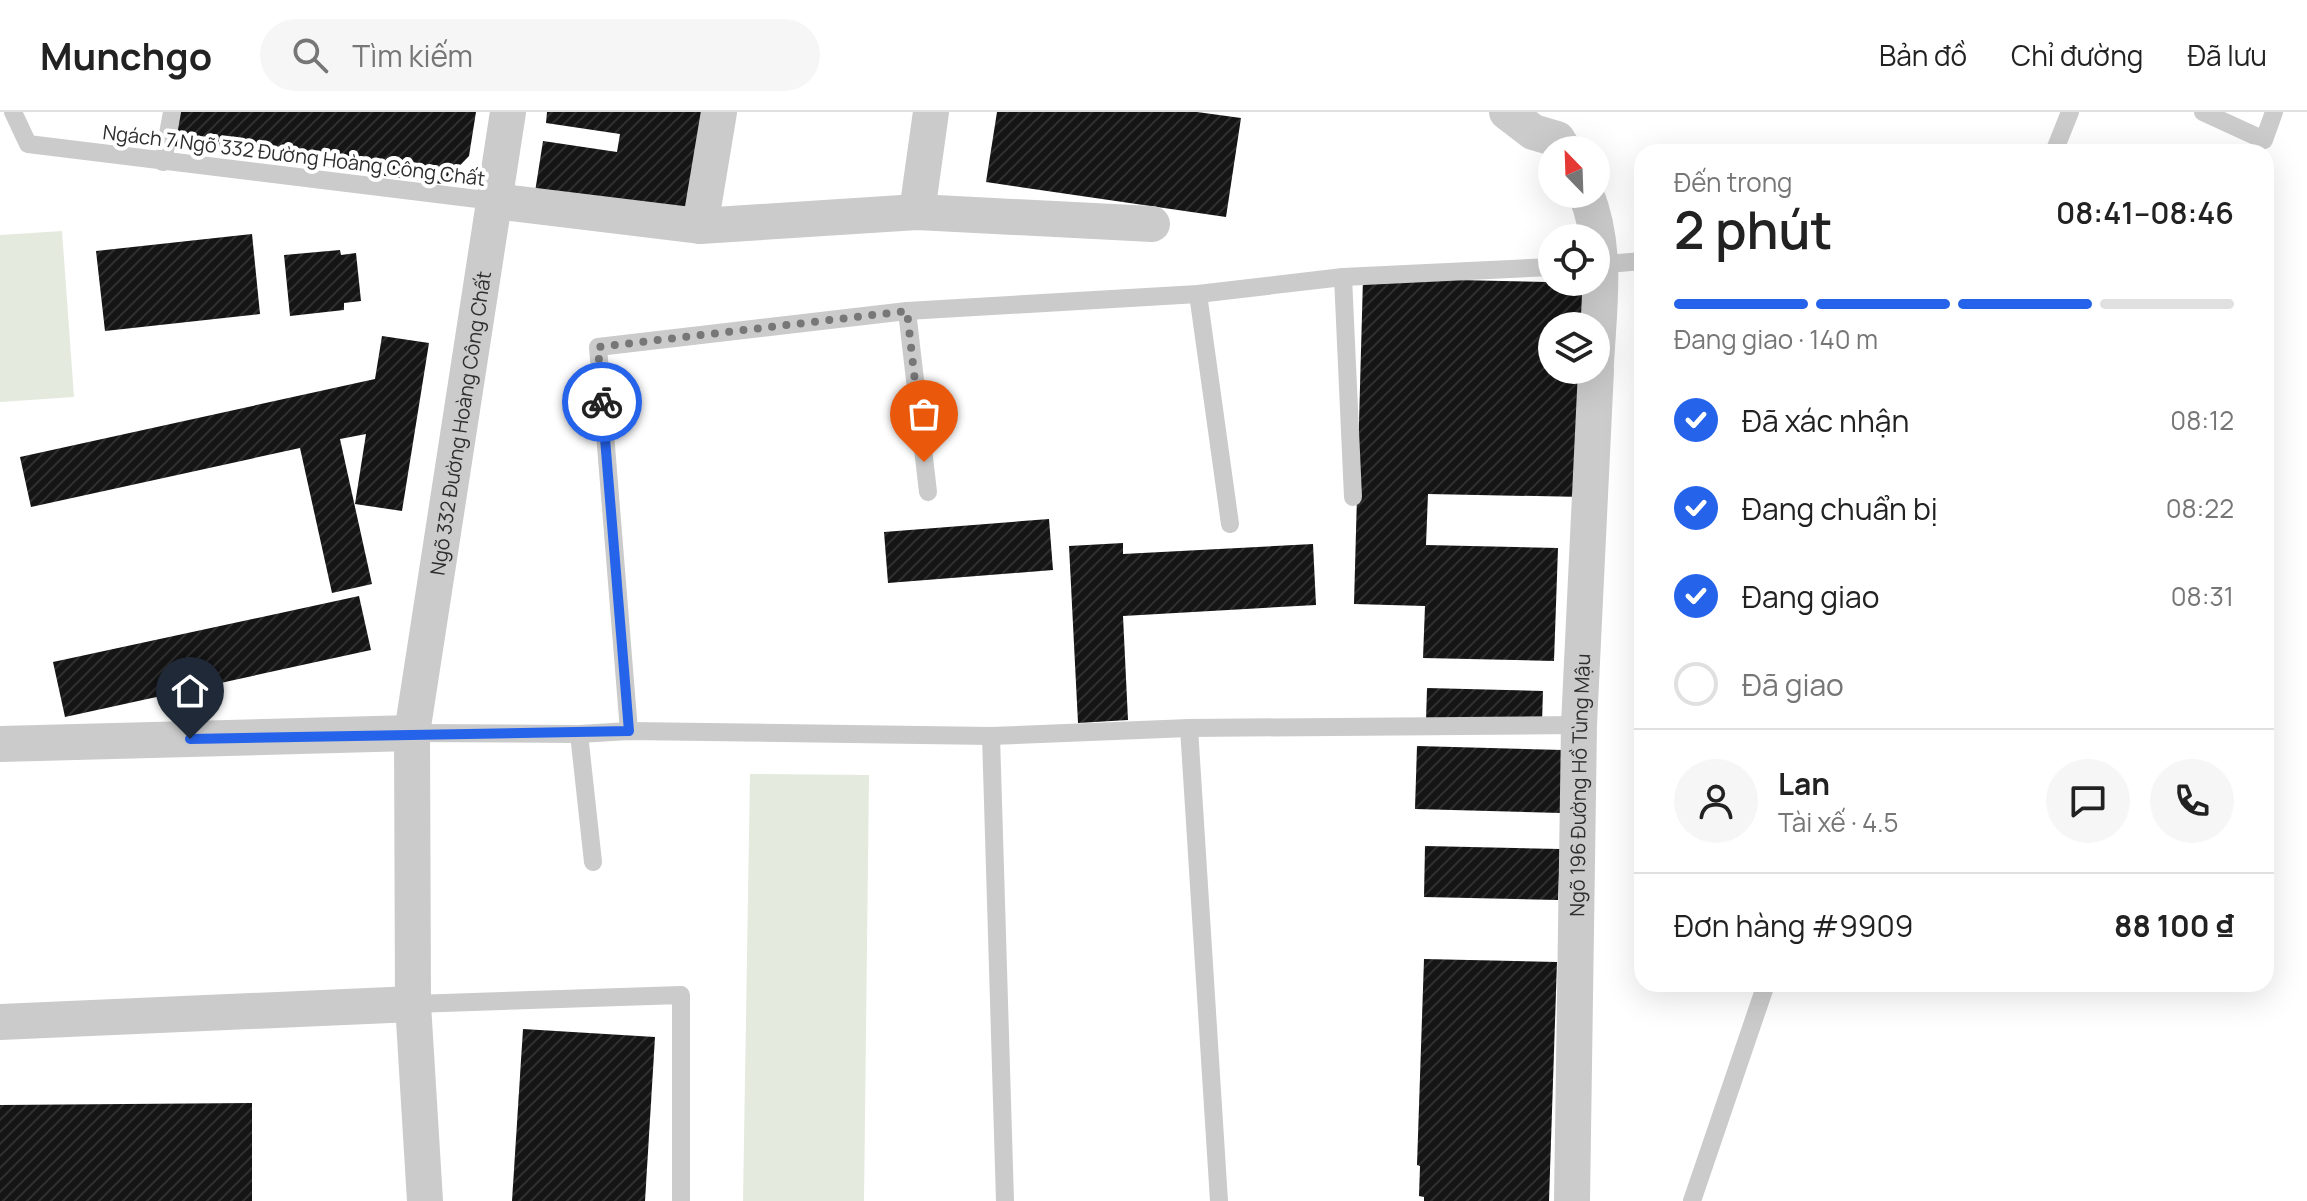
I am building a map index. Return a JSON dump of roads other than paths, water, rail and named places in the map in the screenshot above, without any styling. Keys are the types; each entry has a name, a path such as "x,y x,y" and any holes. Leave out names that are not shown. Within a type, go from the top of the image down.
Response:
{"street":[{"name":"Ngõ 332 Đường Hoàng Công Chất","path":"425,1201 413,1004 412,733 508,112"},
{"path":"700,226 719,112"},
{"path":"917,212 931,112"},
{"path":"1507,112 1533,132 1547,136"},
{"path":"494,201 700,226 917,212 1152,224"},
{"name":"Ngõ 196 Đường Hồ Tùng Mậu","path":"1572,1201 1579,725 1595,384"},
{"path":"0,744 412,733"},
{"path":"0,1022 413,1004"}],"lane":[{"name":"Ngách 7 Ngõ 332 Đường Hoàng Công Chất","path":"13,112 28,144 494,201"},
{"path":"163,162 172,112"},
{"path":"2057,144 2070,112"},
{"path":"2203,112 2264,140 2274,112"},
{"path":"1610,242 1634,256"},
{"path":"629,731 598,347 907,311 1198,294 1343,277 1538,268"},
{"path":"1343,277 1353,497"},
{"path":"1198,294 1230,524"},
{"path":"907,311 928,492"},
{"path":"412,733 579,734 629,731 991,736 1189,728 1579,725"},
{"path":"1189,728 1219,1201"},
{"path":"579,734 593,862"},
{"path":"991,736 1005,1201"},
{"path":"1692,1201 1763,992"},
{"path":"413,1004 681,995 681,1201"}]}
